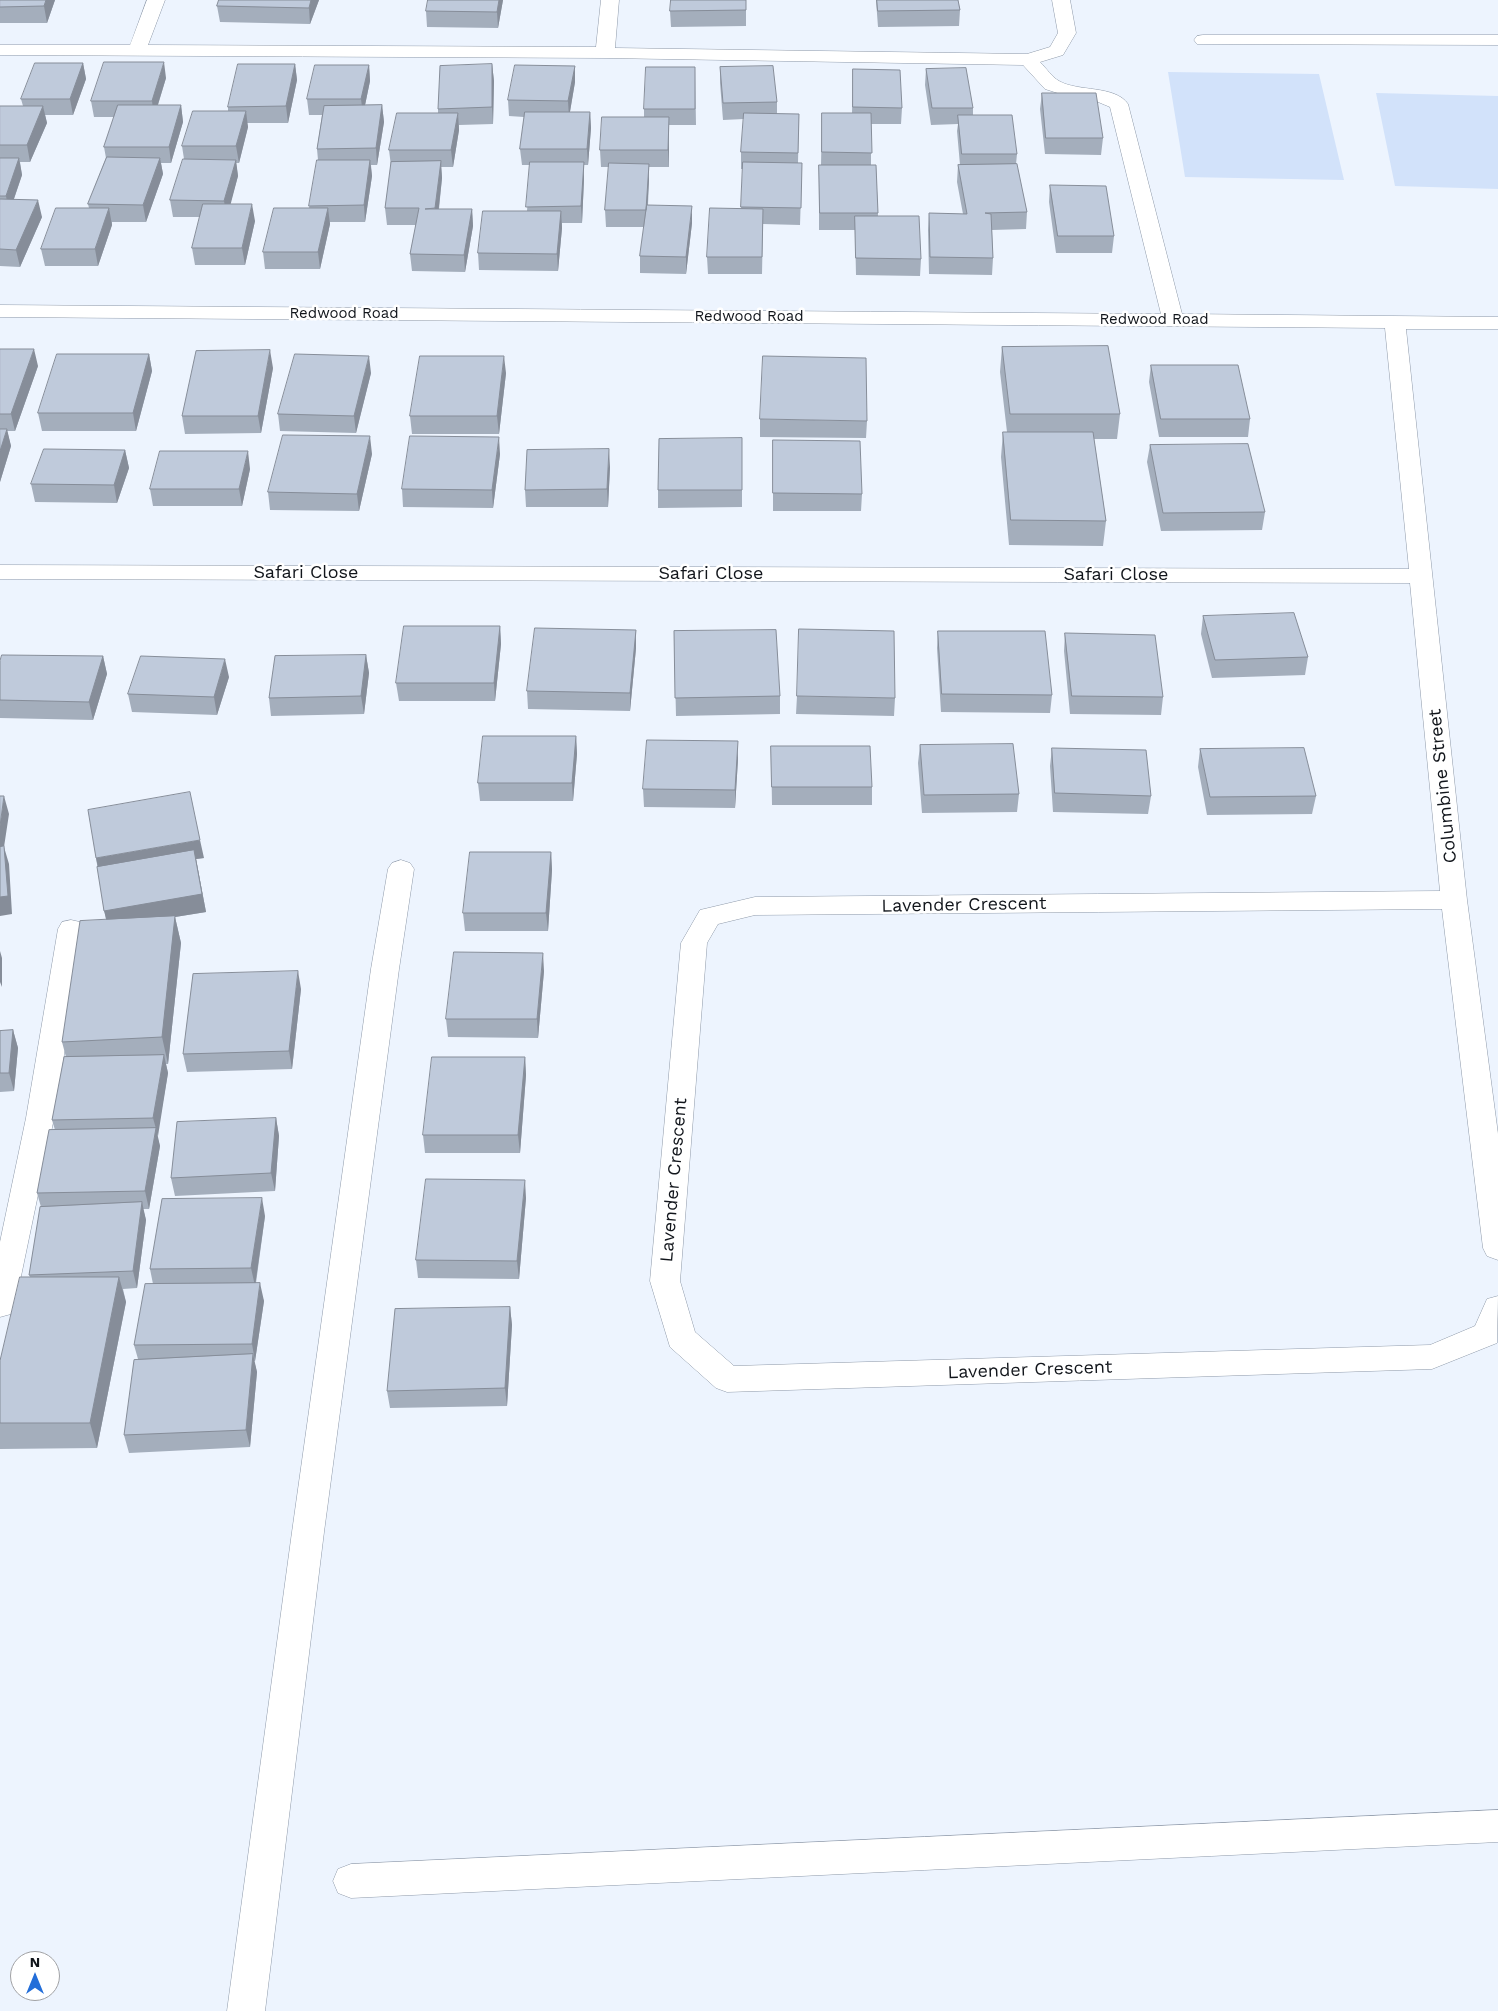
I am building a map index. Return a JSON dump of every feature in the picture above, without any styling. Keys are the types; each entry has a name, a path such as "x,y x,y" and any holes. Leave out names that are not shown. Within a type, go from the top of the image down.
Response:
{"street":[{"path":"137,51 156,0"},
{"path":"605,53 610,0"},
{"path":"0,50 605,53 1028,60 1057,51 1067,33 1062,0"},
{"path":"1202,40 1498,40"},
{"path":"1028,60 1052,85 1070,91 1095,94 1119,104 1173,321"},
{"name":"Redwood Road","path":"0,311 1498,323"},
{"name":"Columbine Street","path":"1394,322 1454,900 1498,1248"},
{"name":"Safari Close","path":"0,572 1421,576"},
{"path":"246,2011 309,1523 385,969 402,869"},
{"name":"Lavender Crescent","path":"1454,900 755,906 709,917 694,943 665,1281 681,1338 728,1379 1432,1357 1486,1334 1498,1308"},
{"path":"0,1305 23,1214 50,1072 71,930"},
{"path":"351,1881 1498,1826"}],"shaded area":[{"path":"1168,72 1319,74 1344,180 1185,177"},
{"path":"1376,93 1498,96 1498,189 1395,186"}],"building":[{"path":"0,0 46,0 44,6 0,7"},
{"path":"219,0 311,0 309,8 217,6"},
{"path":"428,0 499,0 497,12 426,11"},
{"path":"671,0 746,0 746,10 670,11"},
{"path":"877,0 958,0 960,10 878,11"},
{"path":"104,62 164,62 152,101 91,101"},
{"path":"35,63 83,63 70,99 21,99"},
{"path":"238,64 295,64 286,106 228,107"},
{"path":"492,64 492,107 438,109 440,66"},
{"path":"315,65 369,65 361,99 307,99"},
{"path":"515,65 575,66 568,101 508,100"},
{"path":"773,66 777,102 723,103 720,67"},
{"path":"646,67 695,67 695,109 644,109"},
{"path":"966,68 973,108 932,108 926,69"},
{"path":"853,69 900,70 902,108 853,107"},
{"path":"1042,93 1096,93 1103,138 1046,138"},
{"path":"118,105 181,105 169,147 104,147"},
{"path":"382,105 376,148 317,149 324,106"},
{"path":"0,106 43,106 27,145 0,145"},
{"path":"193,111 246,111 236,146 182,146"},
{"path":"525,112 590,112 587,149 520,149"},
{"path":"397,113 458,113 451,150 389,150"},
{"path":"744,113 799,114 798,153 741,152"},
{"path":"822,113 871,113 872,153 822,152"},
{"path":"958,115 1012,115 1017,154 962,154"},
{"path":"602,117 669,117 668,150 600,150"},
{"path":"107,157 160,158 143,205 88,204"},
{"path":"0,158 19,158 6,196 0,196"},
{"path":"183,159 236,160 224,201 170,200"},
{"path":"317,160 370,160 364,205 309,206"},
{"path":"441,161 435,208 425,209 472,209 464,255 410,254 419,208 385,208 391,162"},
{"path":"530,162 584,162 581,206 526,207"},
{"path":"743,162 802,163 801,208 741,207"},
{"path":"609,163 649,164 646,210 605,210"},
{"path":"1017,164 1027,212 985,213 991,214 993,258 930,257 929,213 967,214 958,165"},
{"path":"819,165 876,165 878,213 820,213"},
{"path":"1050,185 1106,186 1114,236 1058,236"},
{"path":"0,199 38,200 16,250 0,249"},
{"path":"203,204 252,204 242,248 192,248"},
{"path":"647,205 692,206 686,257 640,256"},
{"path":"56,208 109,208 95,249 41,249"},
{"path":"274,208 328,208 318,252 263,252"},
{"path":"710,208 763,209 762,257 707,257"},
{"path":"483,211 561,211 557,254 478,253"},
{"path":"855,216 919,216 921,259 856,258"},
{"path":"1108,346 1120,414 1010,414 1002,347"},
{"path":"0,349 34,349 11,414 0,414"},
{"path":"270,350 258,416 182,416 196,351"},
{"path":"57,354 149,354 133,413 38,413"},
{"path":"295,354 369,356 354,416 278,414"},
{"path":"420,356 504,356 497,416 410,416"},
{"path":"763,356 866,358 867,421 760,419"},
{"path":"1151,365 1238,365 1250,419 1161,419"},
{"path":"0,429 7,429 0,451"},
{"path":"1003,432 1093,432 1106,521 1011,520"},
{"path":"283,435 370,436 357,494 268,492"},
{"path":"410,436 499,437 492,490 402,489"},
{"path":"742,438 742,490 658,490 659,439"},
{"path":"773,440 860,441 862,494 773,493"},
{"path":"1248,444 1265,512 1163,513 1150,445"},
{"path":"44,449 125,450 114,485 31,484"},
{"path":"609,449 607,489 525,490 527,450"},
{"path":"160,451 248,451 239,489 150,489"},
{"path":"1294,613 1308,657 1215,660 1203,616"},
{"path":"404,626 500,626 494,683 396,683"},
{"path":"535,628 636,630 630,693 527,691"},
{"path":"799,629 894,631 895,698 797,696"},
{"path":"776,630 780,696 675,698 674,631"},
{"path":"938,631 1045,631 1052,695 942,694"},
{"path":"1065,633 1155,635 1163,697 1072,696"},
{"path":"2,655 103,656 89,702 0,700 0,661"},
{"path":"366,655 361,696 269,698 275,656"},
{"path":"141,656 225,659 214,697 128,694"},
{"path":"483,736 576,736 572,783 478,783"},
{"path":"647,740 738,741 735,790 643,789"},
{"path":"1013,744 1019,794 924,795 920,745"},
{"path":"771,746 870,746 872,787 772,787"},
{"path":"1052,748 1146,750 1151,796 1055,793"},
{"path":"1304,748 1316,796 1210,797 1200,749"},
{"path":"190,792 200,840 96,858 88,810"},
{"path":"0,796 4,796 0,826"},
{"path":"4,846 8,896 0,897 0,847"},
{"path":"194,850 202,894 104,911 97,867"},
{"path":"470,852 551,852 546,913 463,913"},
{"path":"175,916 162,1037 62,1042 80,921"},
{"path":"454,952 543,953 537,1019 446,1019"},
{"path":"298,971 289,1051 183,1054 193,974"},
{"path":"13,1030 9,1073 0,1073 0,1031"},
{"path":"164,1055 153,1118 52,1120 64,1057"},
{"path":"432,1057 525,1057 518,1135 423,1135"},
{"path":"276,1118 271,1173 171,1178 177,1122"},
{"path":"156,1128 145,1191 37,1193 49,1130"},
{"path":"426,1179 525,1180 517,1261 416,1260"},
{"path":"262,1198 251,1268 150,1269 162,1199"},
{"path":"142,1202 133,1271 29,1275 40,1207"},
{"path":"20,1277 119,1277 90,1423 0,1423 0,1361"},
{"path":"260,1283 252,1344 134,1345 145,1284"},
{"path":"510,1307 505,1388 387,1391 395,1309"},
{"path":"253,1354 246,1430 124,1435 134,1360"}]}
